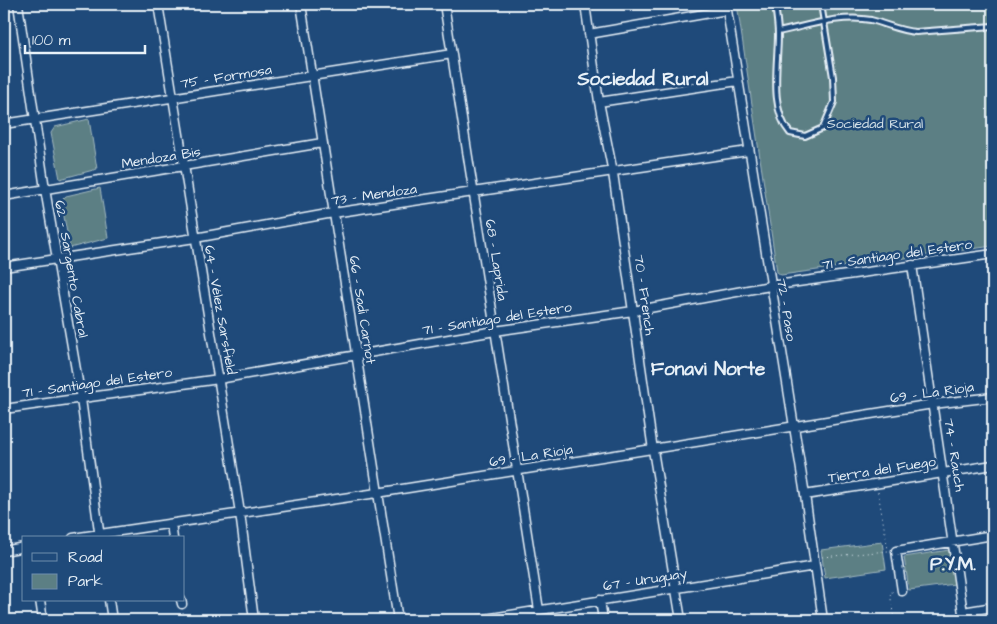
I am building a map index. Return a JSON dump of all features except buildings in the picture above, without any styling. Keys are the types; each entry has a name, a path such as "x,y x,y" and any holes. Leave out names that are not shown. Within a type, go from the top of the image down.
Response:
{"street":[{"name":"62 - Sargento Cabral","path":"18,4 45,189 81,398 100,535"},
{"name":"64 - Vélez Sarsfield","path":"158,4 195,238 220,379 254,620"},
{"name":"66 - Sadi Carnot","path":"301,4 398,620"},
{"name":"68 - Laprida","path":"444,4 539,610"},
{"name":"70 - French","path":"585,4 653,450 682,620"},
{"path":"589,34 726,7"},
{"name":"72 - Paso","path":"726,7 805,495 822,620"},
{"name":"75 - Formosa","path":"4,124 452,54"},
{"path":"599,102 738,81"},
{"name":"Mendoza Bis","path":"4,196 322,143"},
{"name":"73 - Mendoza","path":"4,267 195,238 333,213 473,194 748,151"},
{"name":"71 - Santiago del Estero","path":"4,409 220,379 494,331 633,311 770,286 993,254"},
{"name":"74 - Rauch","path":"912,265 964,616"},
{"name":"69 - La Rioja","path":"100,535 793,428 933,404 993,397"},
{"name":"Tierra del Fuego","path":"805,495 993,465"},
{"path":"171,524 173,536"},
{"path":"902,591 892,551 993,535"},
{"path":"4,551 22,547"},
{"name":"67 - Uruguay","path":"479,620 514,618 539,610 677,588 814,562"},
{"path":"600,600 603,620"},
{"path":"40,602 43,620"},
{"path":"109,602 112,620"},
{"path":"964,616 993,607"}],"lane":[{"path":"775,4 778,32 777,97 780,116 790,133 805,136 823,128 834,102 833,77 821,4"},
{"path":"778,32 825,22 855,19 871,20 905,31 916,32 993,26"}],"path":[{"path":"814,562 892,551 876,483"},
{"path":"894,620 890,592 902,591"}],"green space":[{"name":"Sociedad Rural","path":"737,4 993,4 993,246 781,275 777,272"},
{"path":"89,119 97,169 60,179 51,133 55,127"},
{"path":"100,188 108,238 70,248 61,201 66,196"},
{"path":"882,542 886,569 825,578 821,550"},
{"path":"949,550 955,584 909,590 904,557"}],"district":[{"name":"Sociedad Rural","path":"643,79"},
{"name":"Fonavi Norte","path":"708,369"},
{"name":"P.Y.M.","path":"953,564"}]}
